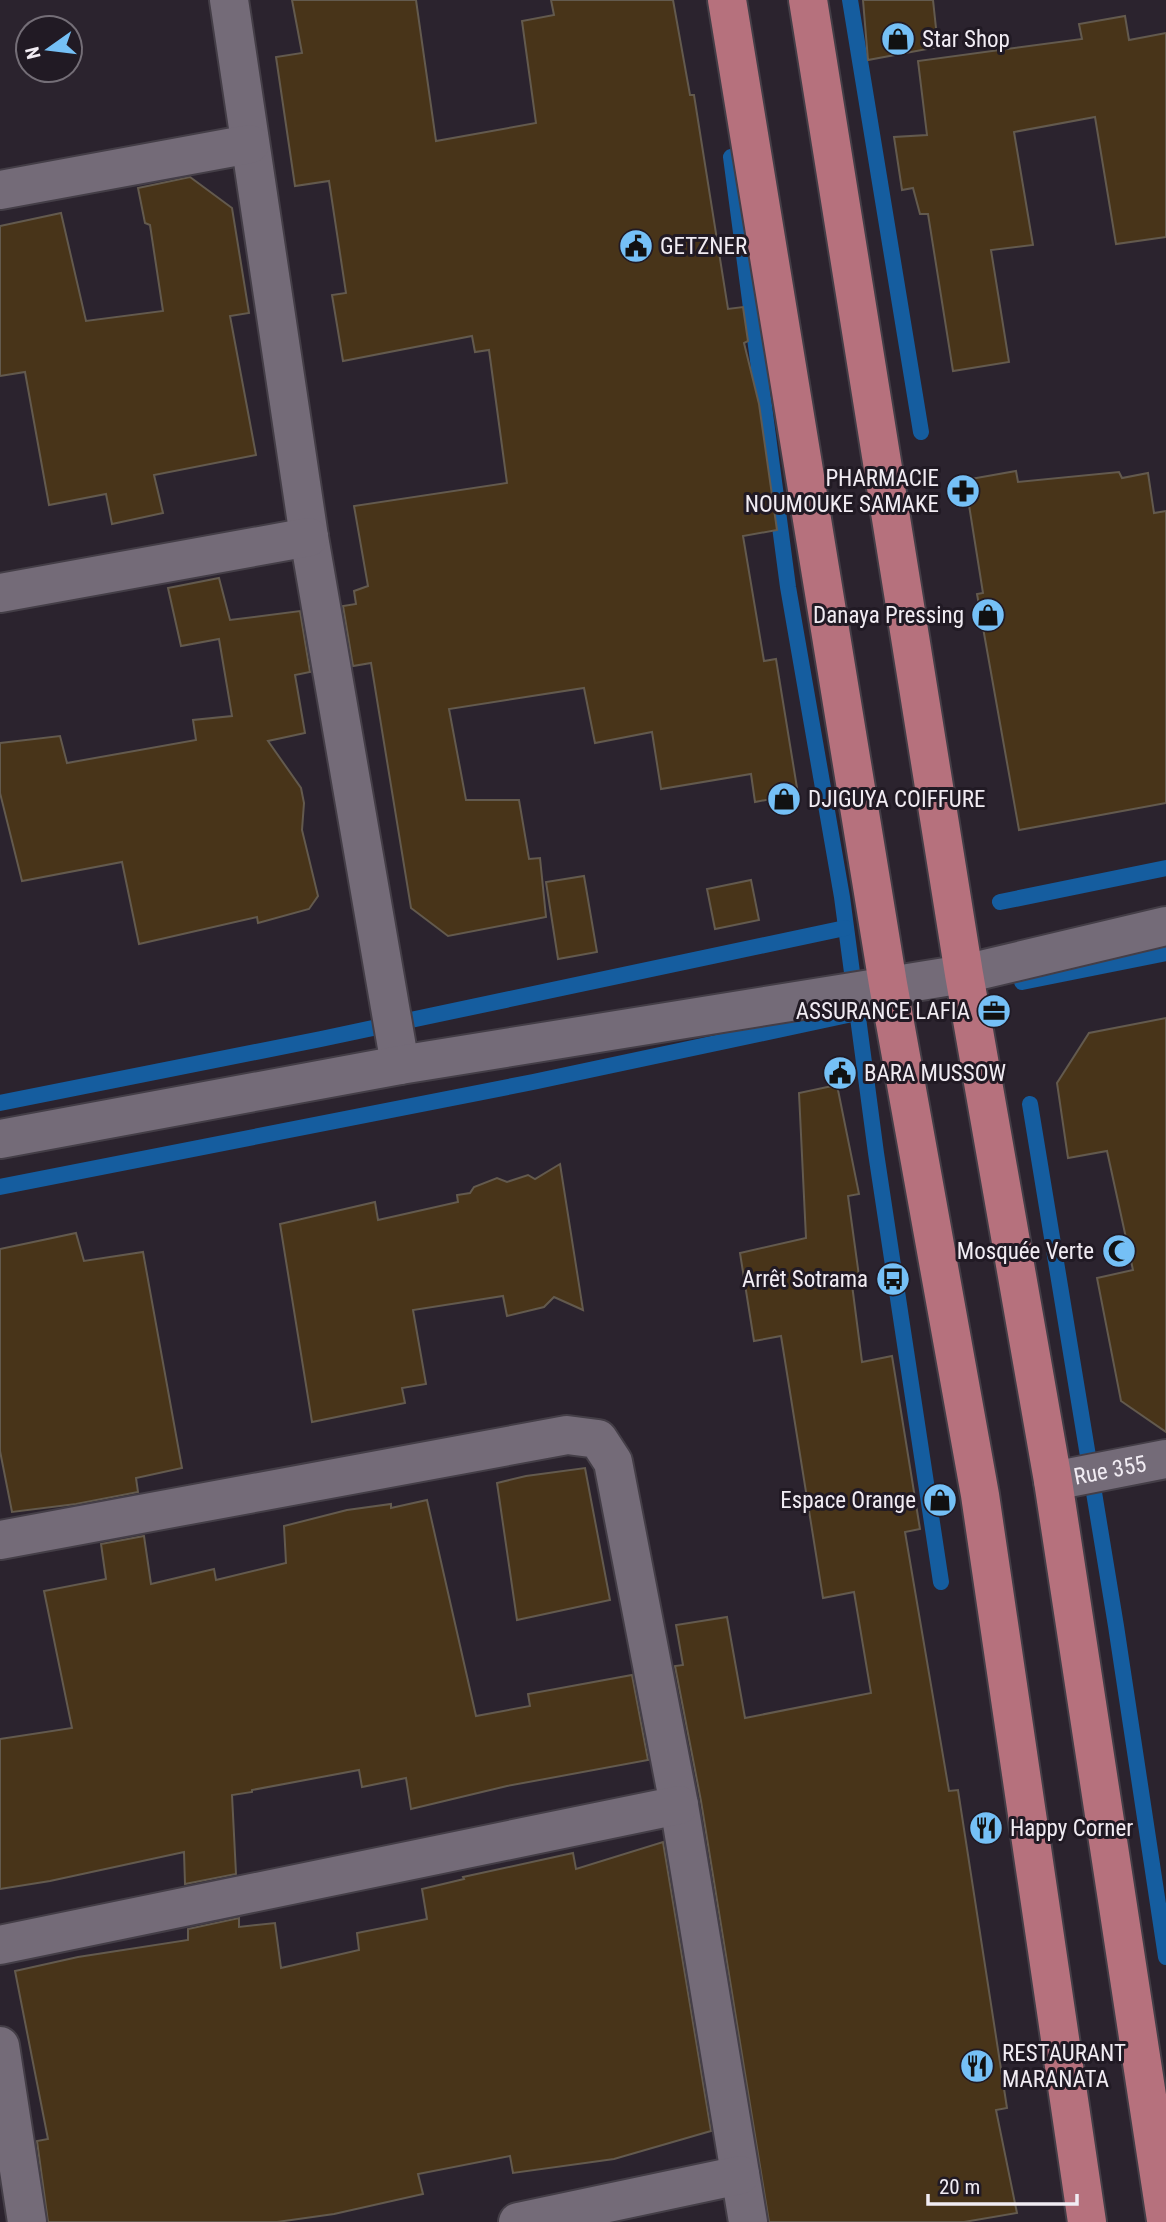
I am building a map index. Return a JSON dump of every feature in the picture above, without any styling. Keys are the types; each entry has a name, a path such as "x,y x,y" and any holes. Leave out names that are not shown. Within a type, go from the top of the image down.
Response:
{"main road":[{"path":"727,0 888,984 980,1494 1087,2222"},
{"path":"808,0 964,974 1053,1480 1166,2220"}],"street":[{"path":"229,0 309,537 400,1065"},
{"path":"0,190 250,144"},
{"path":"0,593 309,537"},
{"path":"0,1139 400,1065 888,984 964,974 1166,926"},
{"path":"0,1539 567,1435 598,1439 612,1462 680,1805 748,2222"},
{"name":"Rue 355","path":"1053,1480 1166,1459"},
{"path":"0,1945 680,1805"},
{"path":"0,2046 27,2222"},
{"path":"518,2222 740,2175"}],"building":[{"path":"292,0 416,0 436,141 536,123 522,21 554,15 551,0 673,0 690,95 694,95 728,309 743,307 748,341 744,343 759,404 777,530 743,536 764,661 776,659 798,794 755,802 751,774 661,789 652,732 595,743 584,688 449,709 466,800 519,800 529,859 540,858 546,917 448,936 411,908 371,663 353,666 343,606 356,604 354,591 368,586 354,506 507,483 489,350 475,352 472,336 343,361 332,295 346,293 329,181 295,186 276,57 302,53"},
{"path":"863,0 933,0 938,47 868,60"},
{"path":"1125,16 1129,40 1166,33 1166,237 1116,244 1095,117 1014,132 1033,245 991,250 1009,362 953,371 928,214 920,214 913,188 902,190 894,137 927,135 918,61 1082,39 1079,24"},
{"path":"190,177 232,208 249,313 230,316 256,455 154,475 163,513 112,524 106,494 49,505 25,372 0,376 0,226 61,213 86,321 163,311 150,225 145,223 138,188"},
{"path":"1016,471 1018,482 1119,472 1122,478 1148,473 1154,513 1166,511 1166,803 1019,830 977,594 983,593 965,480"},
{"path":"219,578 230,620 300,611 310,672 295,675 305,733 268,741 301,788 304,803 302,830 318,896 309,909 258,923 257,917 139,944 122,862 22,881 0,793 0,743 60,736 67,763 196,740 193,720 232,716 219,639 181,646 168,588"},
{"path":"584,876 597,952 558,959 546,882"},
{"path":"751,880 759,920 715,929 707,889"},
{"path":"1166,1018 1166,1432 1121,1401 1097,1278 1133,1270 1107,1151 1068,1158 1057,1083 1089,1033"},
{"path":"837,1085 859,1194 848,1196 859,1276 851,1277 862,1362 892,1356 920,1529 905,1532 949,1791 958,1790 1007,2108 996,2110 1017,2213 964,2222 769,2222 701,1801 675,1666 683,1665 676,1625 727,1617 745,1718 871,1693 854,1592 823,1598 781,1336 754,1341 740,1253 806,1238 799,1093"},
{"path":"560,1164 583,1310 554,1297 544,1307 507,1316 503,1296 413,1310 426,1384 402,1388 405,1403 312,1422 280,1224 375,1202 378,1220 458,1202 457,1195 470,1193 474,1187 497,1178 507,1182 528,1175 535,1179"},
{"path":"76,1233 84,1261 143,1252 182,1468 136,1478 138,1492 76,1504 12,1512 0,1451 0,1249"},
{"path":"585,1468 610,1600 517,1620 497,1483"},
{"path":"427,1500 476,1716 530,1706 528,1694 632,1675 648,1760 507,1786 411,1809 406,1778 362,1787 359,1770 252,1790 232,1795 236,1874 185,1884 184,1852 0,1889 0,1739 72,1728 44,1591 106,1579 101,1544 144,1536 151,1584 214,1569 216,1580 286,1563 284,1526 347,1510 391,1504 391,1508"},
{"path":"663,1842 711,2131 614,2159 513,2173 510,2156 418,2174 423,2194 334,2214 277,2222 48,2222 37,2141 48,2139 15,1971 78,1957 188,1940 188,1929 239,1918 239,1927 275,1923 281,1968 359,1950 357,1933 427,1919 422,1889 464,1879 463,1877 573,1853 576,1869"}],"waterway":[{"path":"850,0 921,432"},
{"path":"731,157 788,587 842,897 876,1153 941,1582"},
{"path":"1000,902 1166,868"},
{"path":"0,1103 321,1039 845,928"},
{"path":"1022,982 1166,953"},
{"path":"0,1187 533,1082 857,1013"},
{"path":"1030,1104 1116,1626 1166,1957"}],"place":[{"name":"Star Shop","path":"898,39"},
{"name":"GETZNER","path":"636,246"},
{"name":"PHARMACIE NOUMOUKE SAMAKE","path":"963,491"},
{"name":"Danaya Pressing","path":"988,615"},
{"name":"DJIGUYA COIFFURE","path":"784,799"},
{"name":"ASSURANCE LAFIA","path":"994,1011"},
{"name":"BARA MUSSOW","path":"840,1073"},
{"name":"Mosquée Verte","path":"1119,1251"},
{"name":"Arrêt Sotrama","path":"893,1279"},
{"name":"Espace Orange","path":"940,1500"},
{"name":"Happy Corner","path":"986,1828"},
{"name":"RESTAURANT MARANATA","path":"977,2066"}]}
